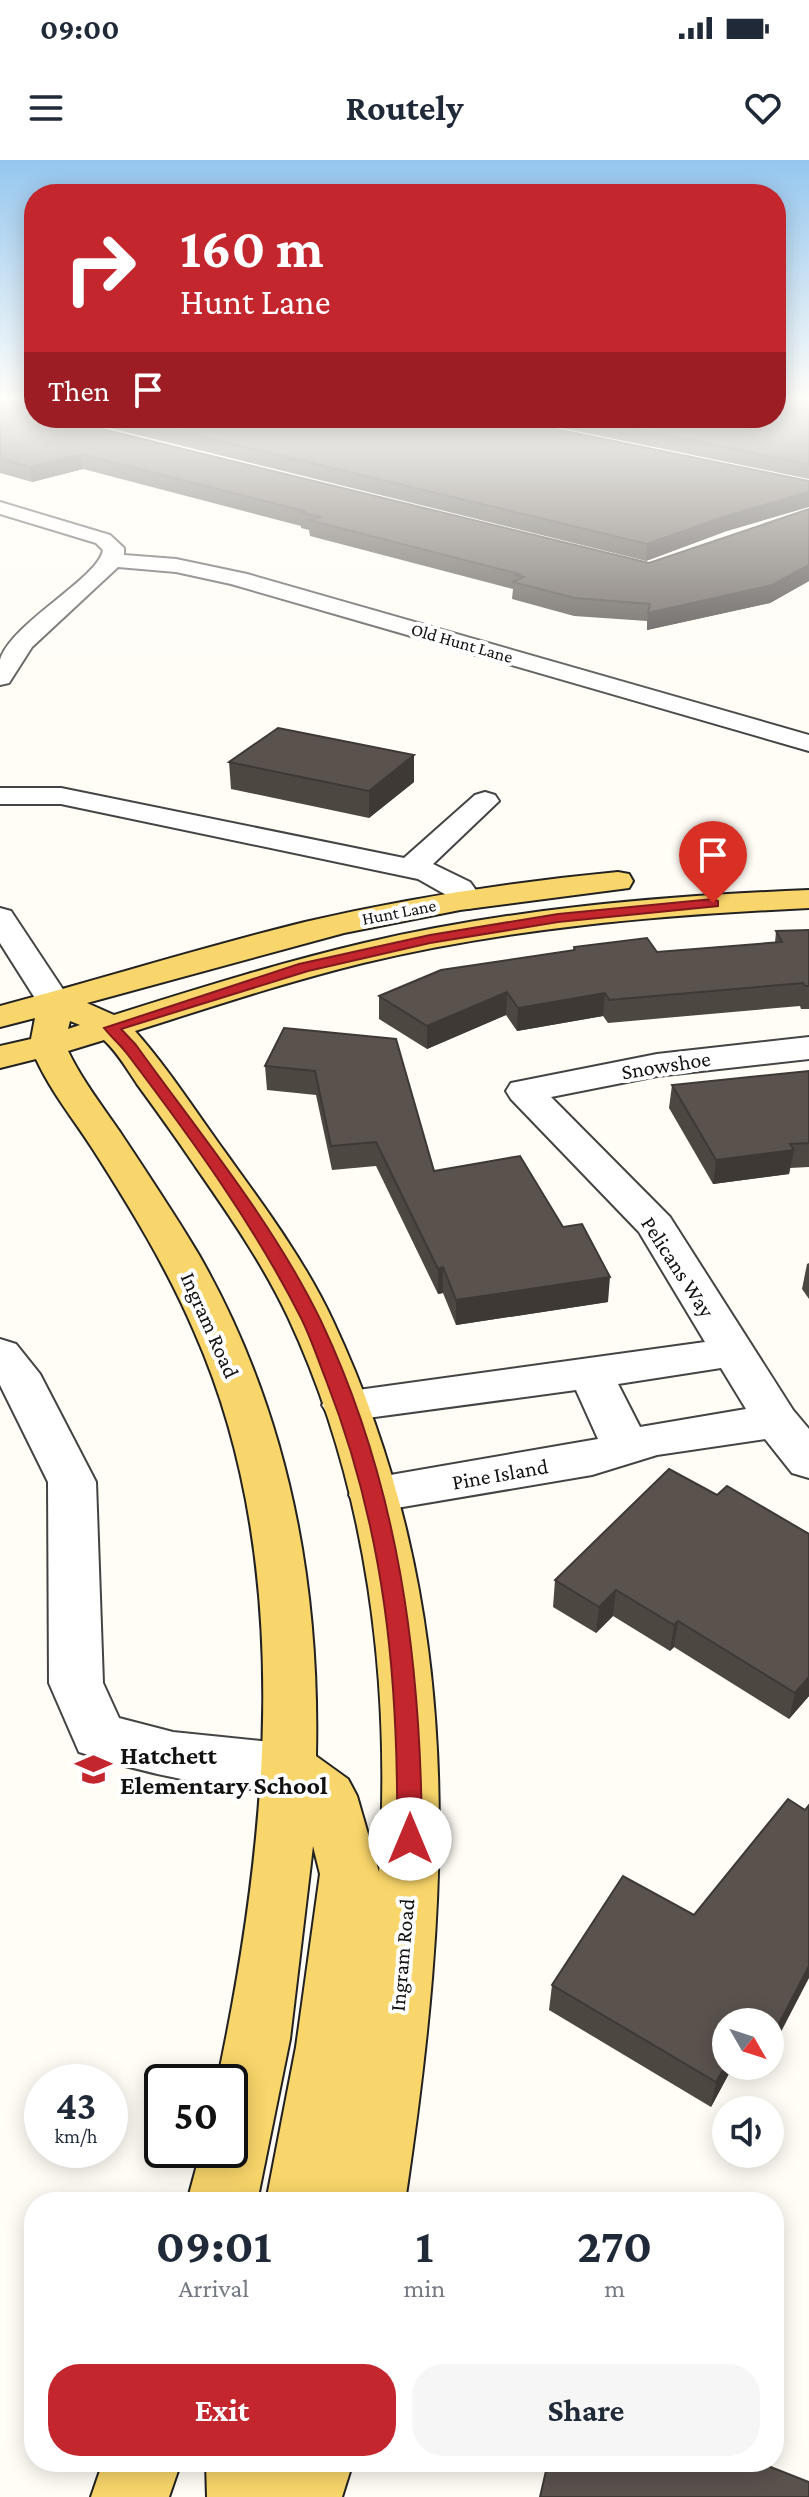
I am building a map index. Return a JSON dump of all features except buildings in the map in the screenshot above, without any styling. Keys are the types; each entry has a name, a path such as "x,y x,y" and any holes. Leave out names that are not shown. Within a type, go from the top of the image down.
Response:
{"main road":[{"path":"736,872 809,870"},
{"name":"Hunt Lane","path":"34,1035 292,935 467,900 642,879"},
{"name":"Hunt Lane","path":"0,1017 34,1035 111,1028 304,967 430,939 625,910 809,899"},
{"name":"Ingram Road","path":"111,1028 131,1048 228,1183 279,1262 312,1321 345,1405 373,1495 392,1572 404,1656 410,1794 409,1868 400,1996 371,2192"},
{"name":"Ingram Road","path":"34,1035 59,1069 181,1262 238,1385 255,1438 282,1588 288,1664 290,1768 262,2021 224,2192"},
{"path":"290,1768 328,1796 350,1874 329,2047 303,2192"},
{"path":"130,2497 139,2472"},
{"path":"245,2472 246,2497"},
{"path":"303,2497 311,2472"}],"street":[{"path":"0,678 30,635 112,561 114,548 103,539 7,510"},
{"name":"Old Hunt Lane","path":"112,561 180,564 239,579 809,743"},
{"path":"0,796 61,796 411,868 428,872 459,889 467,900"},
{"path":"411,868 485,801"},
{"name":"Ingram Road","path":"0,918 34,1035"},
{"name":"Snowshoe","path":"524,1091 657,1065 809,1048"},
{"name":"Pelicans Way","path":"524,1091 656,1226 776,1421 809,1461"},
{"path":"345,1405 732,1352"},
{"path":"0,1354 24,1385 72,1482 76,1683 99,1736 173,1755 290,1768"},
{"path":"590,1372 626,1448"},
{"name":"Pine Island","path":"373,1495 592,1458 655,1439 776,1421"}],"place":[{"name":"Hatchett Elementary School","path":"94,1770"}],"route":[{"path":"410,1839 410,1750 404,1656 392,1572 361,1449 345,1405 312,1321 279,1262 228,1183 131,1048 111,1028 244,984 370,951 558,918 713,903"}]}
